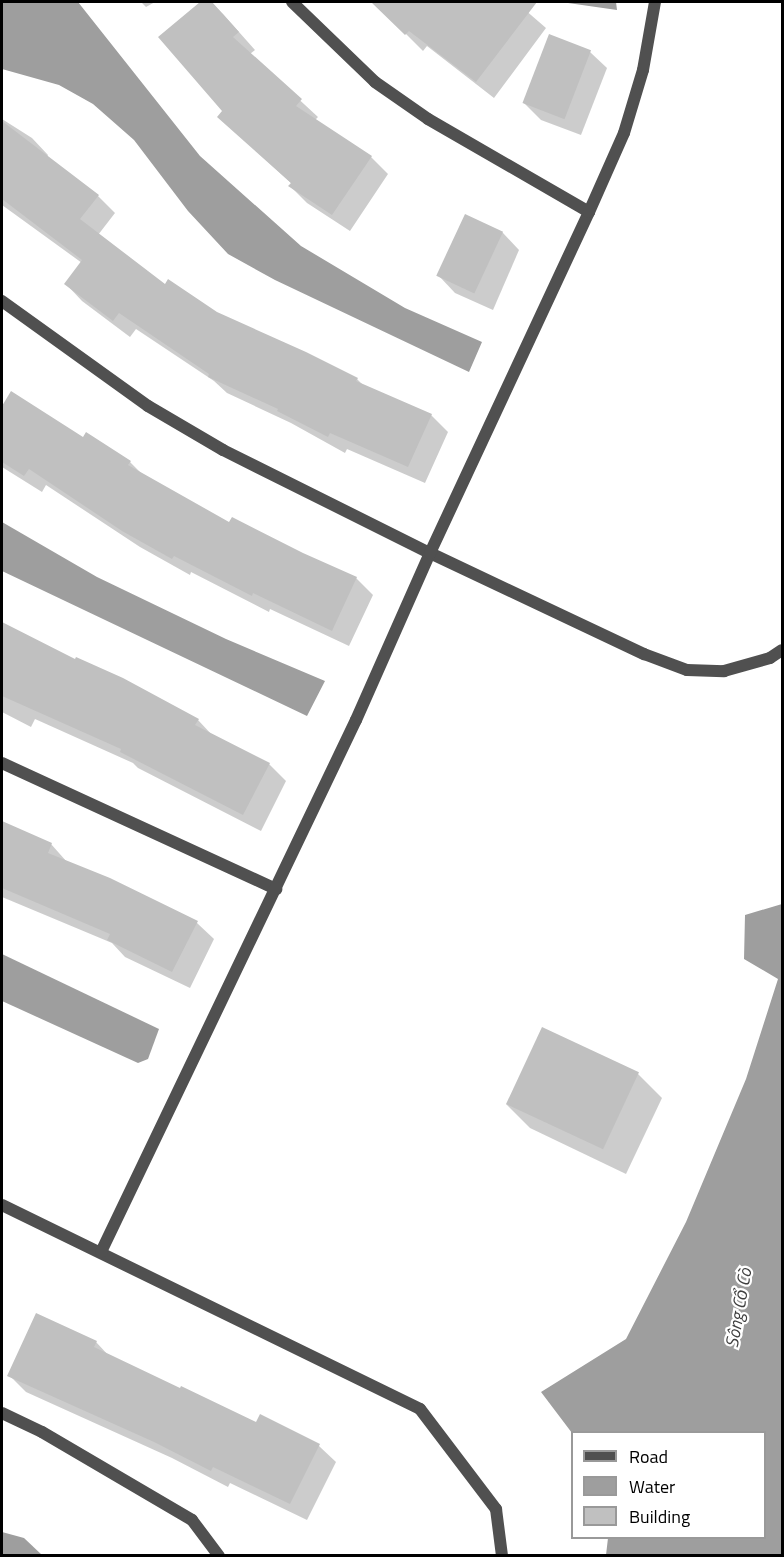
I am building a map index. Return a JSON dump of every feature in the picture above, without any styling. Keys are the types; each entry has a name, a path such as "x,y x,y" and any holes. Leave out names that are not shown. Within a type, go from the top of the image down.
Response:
{"street":[{"path":"292,2 375,82 428,119 589,212"},
{"path":"101,1252 356,720 430,553 589,212 624,133 643,70 655,2"},
{"path":"2,301 157,412 223,450 430,553 644,654 687,670 724,671 770,658 783,650"},
{"path":"2,763 276,889"},
{"path":"2,1205 420,1409 496,1509 502,1556"},
{"path":"2,1413 42,1431 192,1521 219,1556"}],"water":[{"path":"2,2 78,2 200,156 301,246 405,308 482,342 469,372 275,280 228,254 188,211 134,140 93,104 59,85 2,69"},
{"path":"561,2 616,2 617,10"},
{"path":"2,522 97,577 226,639 325,681 307,716 2,571"},
{"name":"Sông Cổ Cò","path":"782,904 782,1555 606,1555 608,1539 766,1539 766,1431 571,1432 541,1392 626,1339 686,1222 746,1079 778,979 744,959 745,915"},
{"path":"2,954 159,1029 148,1059 138,1063 2,1001"},
{"path":"2,1532 24,1538 42,1555 2,1555"}],"building":[{"path":"200,2 212,2 239,32 233,37 302,99 296,106 372,156 332,215 288,186 291,183 217,117 222,111 158,37"},
{"path":"371,2 537,2 476,82 409,31 405,35"},
{"path":"549,34 591,50 564,119 522,103"},
{"path":"2,121 99,195 80,219 165,284 168,279 217,312 306,352 358,378 356,381 432,414 408,467 330,433 328,437 277,411 278,409 208,377 209,374 119,313 113,321 64,284 82,260 2,199"},
{"path":"465,214 503,232 474,293 436,276"},
{"path":"11,391 83,437 86,432 131,461 128,465 229,522 232,517 357,577 332,631 253,593 252,596 174,556 172,559 122,531 29,469 24,476 2,462 2,406"},
{"path":"2,622 75,659 76,657 123,678 199,719 195,725 270,763 243,815 120,752 121,749 2,696"},
{"path":"2,821 52,843 48,853 110,878 198,921 172,972 107,940 110,934 2,888"},
{"path":"542,1027 639,1072 603,1149 506,1104"},
{"path":"36,1313 97,1341 94,1347 180,1388 181,1386 256,1422 260,1414 320,1444 290,1504 213,1467 211,1471 154,1442 7,1376"}]}
